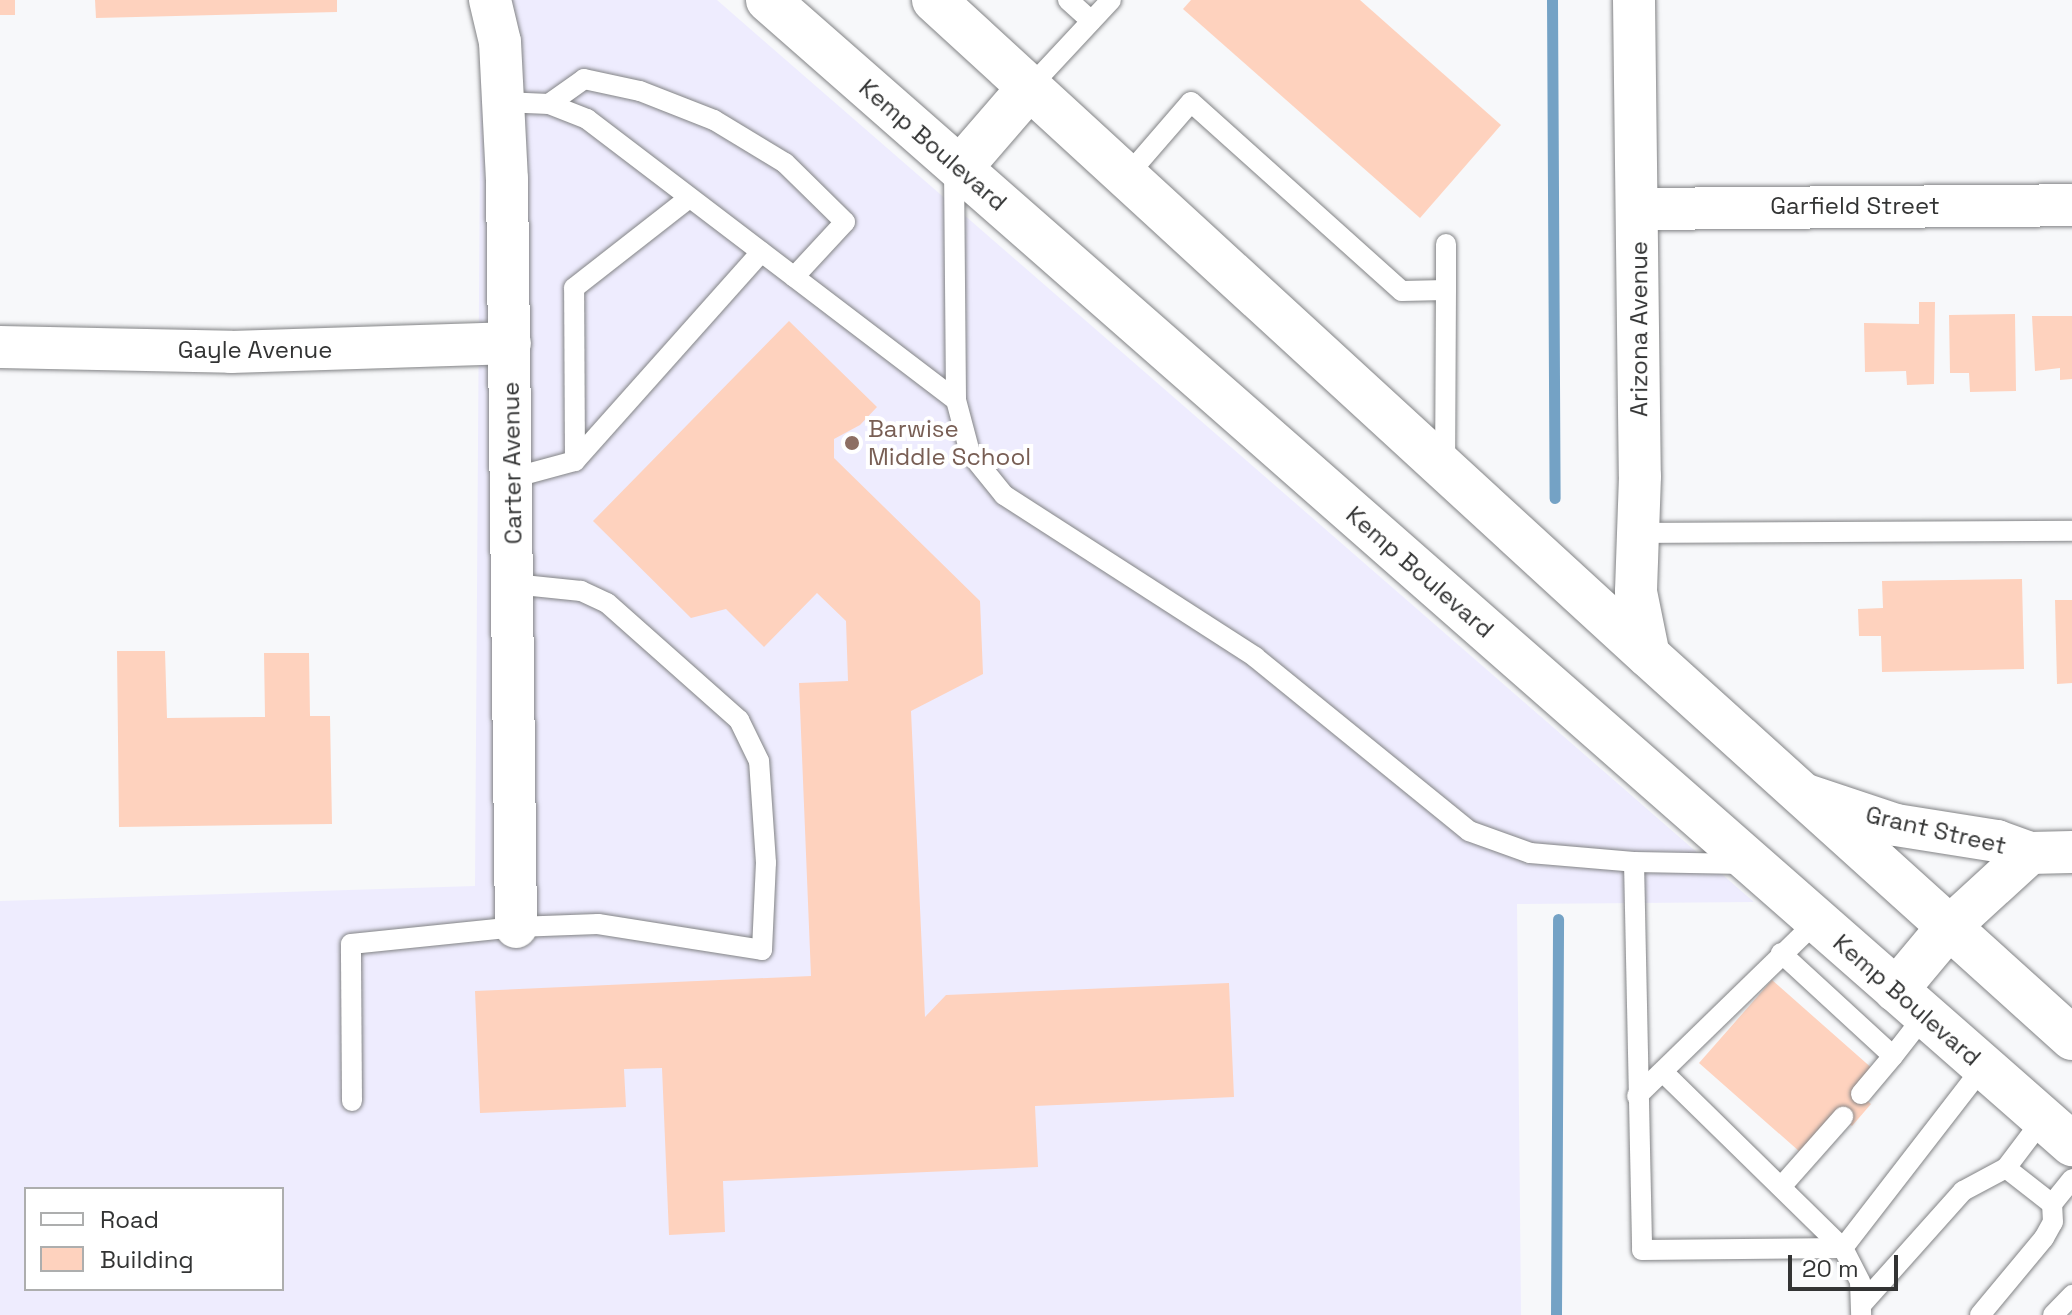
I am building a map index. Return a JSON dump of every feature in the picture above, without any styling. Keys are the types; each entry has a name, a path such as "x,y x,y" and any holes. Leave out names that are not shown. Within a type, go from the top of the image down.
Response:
{"main road":[{"name":"Kemp Boulevard","path":"768,0 2058,1132"},
{"path":"934,0 1947,929 2072,1038"},
{"path":"957,166 1029,88"},
{"path":"1910,1003 1947,929"}],"street":[{"name":"Carter Avenue","path":"490,0 500,42 510,343 516,927"},
{"name":"Arizona Avenue","path":"1634,0 1639,209 1636,592 1649,656"},
{"name":"Garfield Street","path":"1639,209 2072,205"},
{"name":"Gayle Avenue","path":"0,347 231,352 510,343"},
{"name":"Grant Street","path":"1797,792 1896,825 1997,841 2030,853 2072,852"},
{"name":"Grant Street","path":"1947,929 2030,853"}],"lane":[{"path":"1068,0 1091,21"},
{"path":"1029,88 1111,0"},
{"path":"549,104 584,79 640,91 714,120 785,163 845,222 794,277"},
{"path":"503,102 549,104 587,119 956,400"},
{"path":"1126,177 1191,102 1402,291 1446,290"},
{"path":"957,166 956,400 970,453 1004,495 1255,657 1469,831 1530,853 1634,862 1753,864"},
{"path":"575,461 574,288 689,198"},
{"path":"1445,470 1446,244"},
{"path":"512,478 575,461 761,252"},
{"path":"1638,533 2072,531"},
{"path":"352,1101 351,944 516,927 598,924 762,950 766,863 759,761 739,720 607,603 581,591 513,584"},
{"path":"1634,862 1642,1250 1843,1248"},
{"path":"1637,1096 1817,921"},
{"path":"1781,953 1893,1056"},
{"path":"1861,1094 1893,1056 1910,1003"},
{"path":"1843,1248 1983,1067"},
{"path":"1664,1073 1843,1248 1860,1282 1862,1310"},
{"path":"1781,1187 1843,1117"},
{"path":"1862,1310 1963,1191 2006,1168 2058,1132"},
{"path":"2006,1168 2052,1204"},
{"path":"1980,1315 2044,1238 2053,1222 2052,1204 2072,1179"},
{"path":"2053,1315 2072,1295"}],"shaded area":[{"name":"Barwise Middle School","path":"481,0 717,0 1754,902 1517,904 1521,1315 0,1315 0,901 475,886"}],"building":[{"path":"0,0 15,0 15,15 0,15"},
{"path":"95,0 337,0 337,12 96,18"},
{"path":"1191,0 1360,0 1501,125 1420,218 1183,9"},
{"path":"1919,302 1935,302 1934,384 1907,385 1906,371 1865,372 1864,323 1919,324"},
{"path":"2015,314 2016,391 1970,392 1969,373 1950,373 1949,315"},
{"path":"2032,316 2072,316 2072,379 2060,380 2060,368 2035,371"},
{"path":"789,321 877,407 860,425 834,439 834,458 980,601 983,674 911,711 925,1017 946,995 1229,983 1234,1097 1035,1106 1038,1167 723,1181 725,1232 669,1235 662,1068 624,1069 626,1107 480,1113 475,991 811,976 799,683 848,681 846,621 817,593 764,647 726,609 691,618 593,521"},
{"path":"2022,579 2024,669 1882,672 1881,636 1859,636 1858,609 1883,608 1882,581"},
{"path":"2055,600 2072,600 2072,683 2057,684"},
{"path":"117,651 165,651 167,718 265,717 264,653 309,653 310,716 330,716 332,824 119,827"},
{"path":"1772,980 1874,1070 1856,1090 1871,1104 1852,1126 1836,1111 1800,1152 1699,1063"}],"waterway":[{"path":"1552,0 1555,498"},
{"path":"1556,1315 1558,919"}],"place":[{"name":"Barwise Middle School","path":"852,443"}]}
